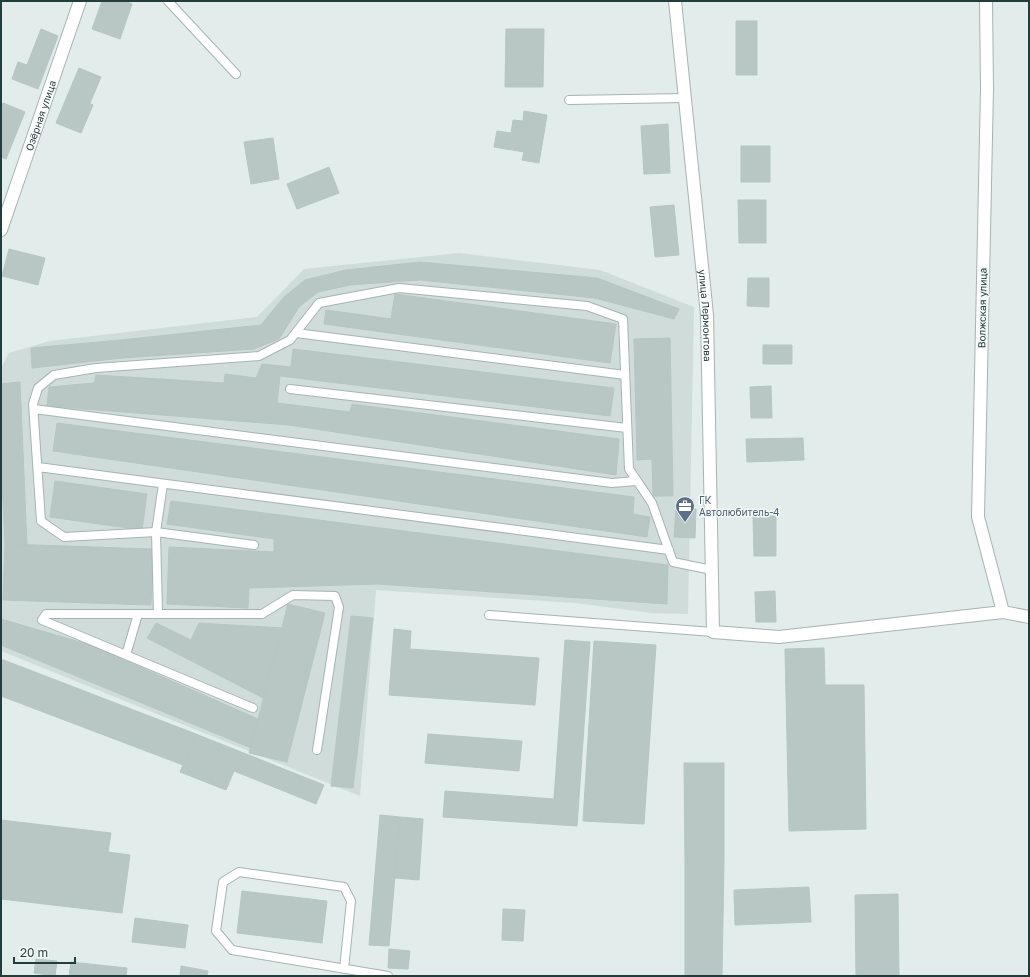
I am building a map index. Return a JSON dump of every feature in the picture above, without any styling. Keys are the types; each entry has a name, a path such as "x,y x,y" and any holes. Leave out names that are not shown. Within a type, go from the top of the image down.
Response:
{"street":[{"name":"Озёрная улица","path":"1,230 80,1"},
{"name":"улица Лермонтова","path":"675,1 707,315 713,632"},
{"name":"Волжская улица","path":"986,1 987,89 978,517 1003,612"},
{"path":"713,632 779,637 1003,612 1029,617"}],"lane":[{"path":"168,1 236,74"},
{"path":"569,100 685,98"},
{"path":"254,545 156,532 64,537 41,521 33,404 38,388 54,375 96,368 259,356 290,340 319,303 399,288 587,306 623,319 629,469 652,503 673,562 712,570"},
{"path":"296,333 625,374"},
{"path":"290,389 627,428"},
{"path":"34,409 612,483 636,481"},
{"path":"38,467 669,550"},
{"path":"158,614 156,532 163,484"},
{"path":"253,708 42,620 46,614 262,614 292,595 335,596 339,607 316,750"},
{"path":"126,655 138,614"},
{"path":"489,615 713,632"},
{"path":"344,969 351,901 344,888 239,872 223,882 216,931 232,950 344,969 388,976"}],"shaded area":[{"name":"ГК Автолюбитель-4","path":"459,253 600,270 694,307 688,614 651,613 575,603 376,590 360,796 1,651 1,368 9,353 50,341 257,317 304,269"}],"building":[{"path":"102,1 125,1 132,4 120,39 92,29"},
{"path":"736,21 757,21 757,75 736,75"},
{"path":"41,29 58,36 38,89 12,79 18,62 27,65"},
{"path":"506,29 544,29 543,87 505,87"},
{"path":"79,68 101,77 90,103 68,94"},
{"path":"68,94 93,105 81,133 56,123"},
{"path":"3,103 25,112 6,159 1,157 1,108"},
{"path":"524,111 547,115 539,163 522,160 524,152 494,147 497,131 511,133 513,120 523,121"},
{"path":"668,124 670,173 644,174 641,126"},
{"path":"273,138 279,179 251,184 244,142"},
{"path":"741,146 770,146 770,182 741,182"},
{"path":"329,167 339,193 297,209 287,184"},
{"path":"738,200 766,200 766,243 739,243"},
{"path":"674,205 679,255 655,257 650,207"},
{"path":"9,249 45,258 38,285 2,276"},
{"path":"420,262 597,278 679,309 674,319 595,298 420,280 350,285 318,292 299,307 279,339 254,349 122,358 121,340 261,325 284,297 305,280 346,270"},
{"path":"748,278 769,278 769,307 747,306"},
{"path":"395,294 616,324 610,363 324,324 326,310 391,319"},
{"path":"670,338 673,496 653,496 652,459 637,460 634,339"},
{"path":"121,340 122,358 32,368 31,348"},
{"path":"763,345 792,345 792,364 763,364"},
{"path":"293,349 614,388 610,416 280,376 277,403 350,412 352,404 619,439 616,475 289,425 47,406 49,387 94,383 96,375 224,383 225,374 256,378 262,364 291,367"},
{"path":"20,382 27,545 5,544 1,460 1,384"},
{"path":"771,386 772,418 751,418 750,387"},
{"path":"57,423 634,497 633,514 650,517 647,537 53,451"},
{"path":"803,438 804,460 747,462 746,439"},
{"path":"55,481 147,494 142,530 50,517"},
{"path":"171,501 668,565 667,604 378,584 249,588 248,608 167,604 169,547 274,552 274,539 167,524"},
{"name":"ГК Автолюбитель-4","path":"676,508 696,509 695,538 674,537"},
{"path":"753,516 776,516 776,556 754,556"},
{"path":"5,544 153,549 151,605 3,600"},
{"path":"775,591 776,622 756,622 755,592"},
{"path":"288,604 325,613 287,762 249,753"},
{"path":"351,616 373,618 353,788 331,786"},
{"path":"1,619 90,645 258,719 251,748 1,645"},
{"path":"156,623 191,640 199,623 282,628 263,698 147,638"},
{"path":"394,629 411,631 410,649 539,658 535,705 389,695"},
{"path":"565,640 590,642 577,826 443,817 445,791 554,799"},
{"path":"594,641 656,645 644,824 583,821"},
{"path":"824,648 825,685 864,685 866,829 789,831 785,649"},
{"path":"1,659 196,734 183,765 1,696"},
{"path":"196,734 324,785 316,804 234,771 226,790 180,772"},
{"path":"428,734 522,741 519,771 425,763"},
{"path":"684,763 724,763 724,861 685,861"},
{"path":"380,815 400,817 389,946 369,945"},
{"path":"400,817 423,819 419,880 395,878"},
{"path":"1,820 111,833 108,852 130,855 122,913 1,899"},
{"path":"685,861 724,861 722,976 685,976"},
{"path":"809,887 811,922 735,925 734,890"},
{"path":"242,891 327,901 322,943 237,933"},
{"path":"898,894 899,976 856,976 855,895"},
{"path":"503,909 525,910 523,941 502,940"},
{"path":"135,918 188,925 185,948 132,942"},
{"path":"389,949 410,951 408,969 388,968"},
{"path":"36,959 57,961 55,976 34,973"},
{"path":"71,962 127,968 126,976 69,976"},
{"path":"181,966 208,971 207,976 180,976"}],"place":[{"name":"ГК Автолюбитель-4","path":"685,523"}]}
